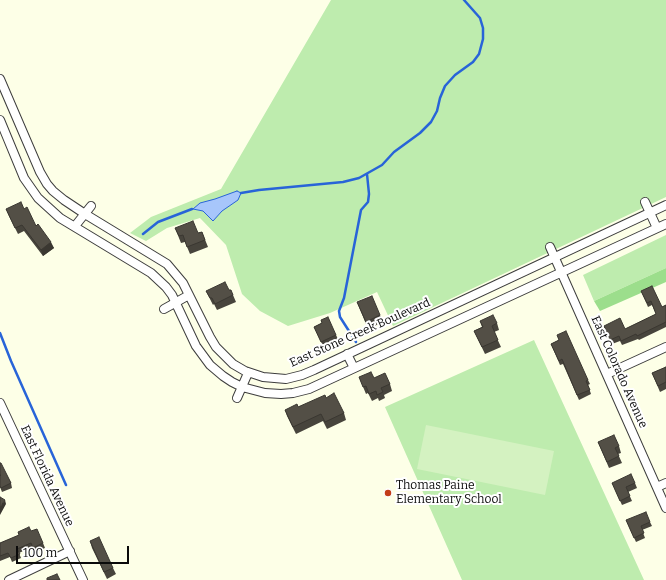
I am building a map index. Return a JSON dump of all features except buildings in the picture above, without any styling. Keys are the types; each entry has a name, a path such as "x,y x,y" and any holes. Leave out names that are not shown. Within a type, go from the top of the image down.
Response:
{"street":[{"name":"East Stone Creek Boulevard","path":"0,79 40,172 47,184 64,200 167,264 183,283 210,338 216,347 233,364 248,373 271,379 293,377 314,370 666,205"},
{"path":"0,120 30,188 46,206 60,218 152,273 166,287 176,302 196,346 210,364 223,376 242,387 265,393 293,393 309,389 666,224"},
{"path":"645,202 657,228"},
{"path":"74,226 91,206"},
{"name":"East Colorado Avenue","path":"550,247 666,508"},
{"path":"164,309 189,295"},
{"path":"607,374 666,347"},
{"path":"348,354 354,368"},
{"path":"237,398 248,373"},
{"name":"East Florida Avenue","path":"0,403 83,580"},
{"path":"657,487 666,484"},
{"path":"9,580 70,551"}],"green space":[{"path":"331,0 666,0 666,197 393,326 377,292 330,313 288,326 260,311 242,294 226,245 200,218 167,228 146,241 130,233 151,217 221,189"},
{"path":"666,235 666,268 594,301 583,275"},
{"path":"666,268 666,282 600,311 594,301"},
{"path":"534,340 644,580 462,580 385,407"},
{"path":"426,425 554,451 545,495 417,469"}],"water":[{"path":"237,191 241,193 238,200 222,211 213,221 203,211 193,209 200,203"}],"waterway":[{"path":"241,193 343,182 359,178 382,165 394,152 420,133 431,122 437,111 445,86 455,75 473,62 479,54 483,39 483,28 480,18 464,0"},
{"path":"356,342 340,317 339,311 344,298 361,210 368,202 369,194 367,174"},
{"path":"143,234 158,222 192,209"},
{"path":"0,333 66,485"}],"place":[{"name":"Thomas Paine Elementary School","path":"388,493"}]}
